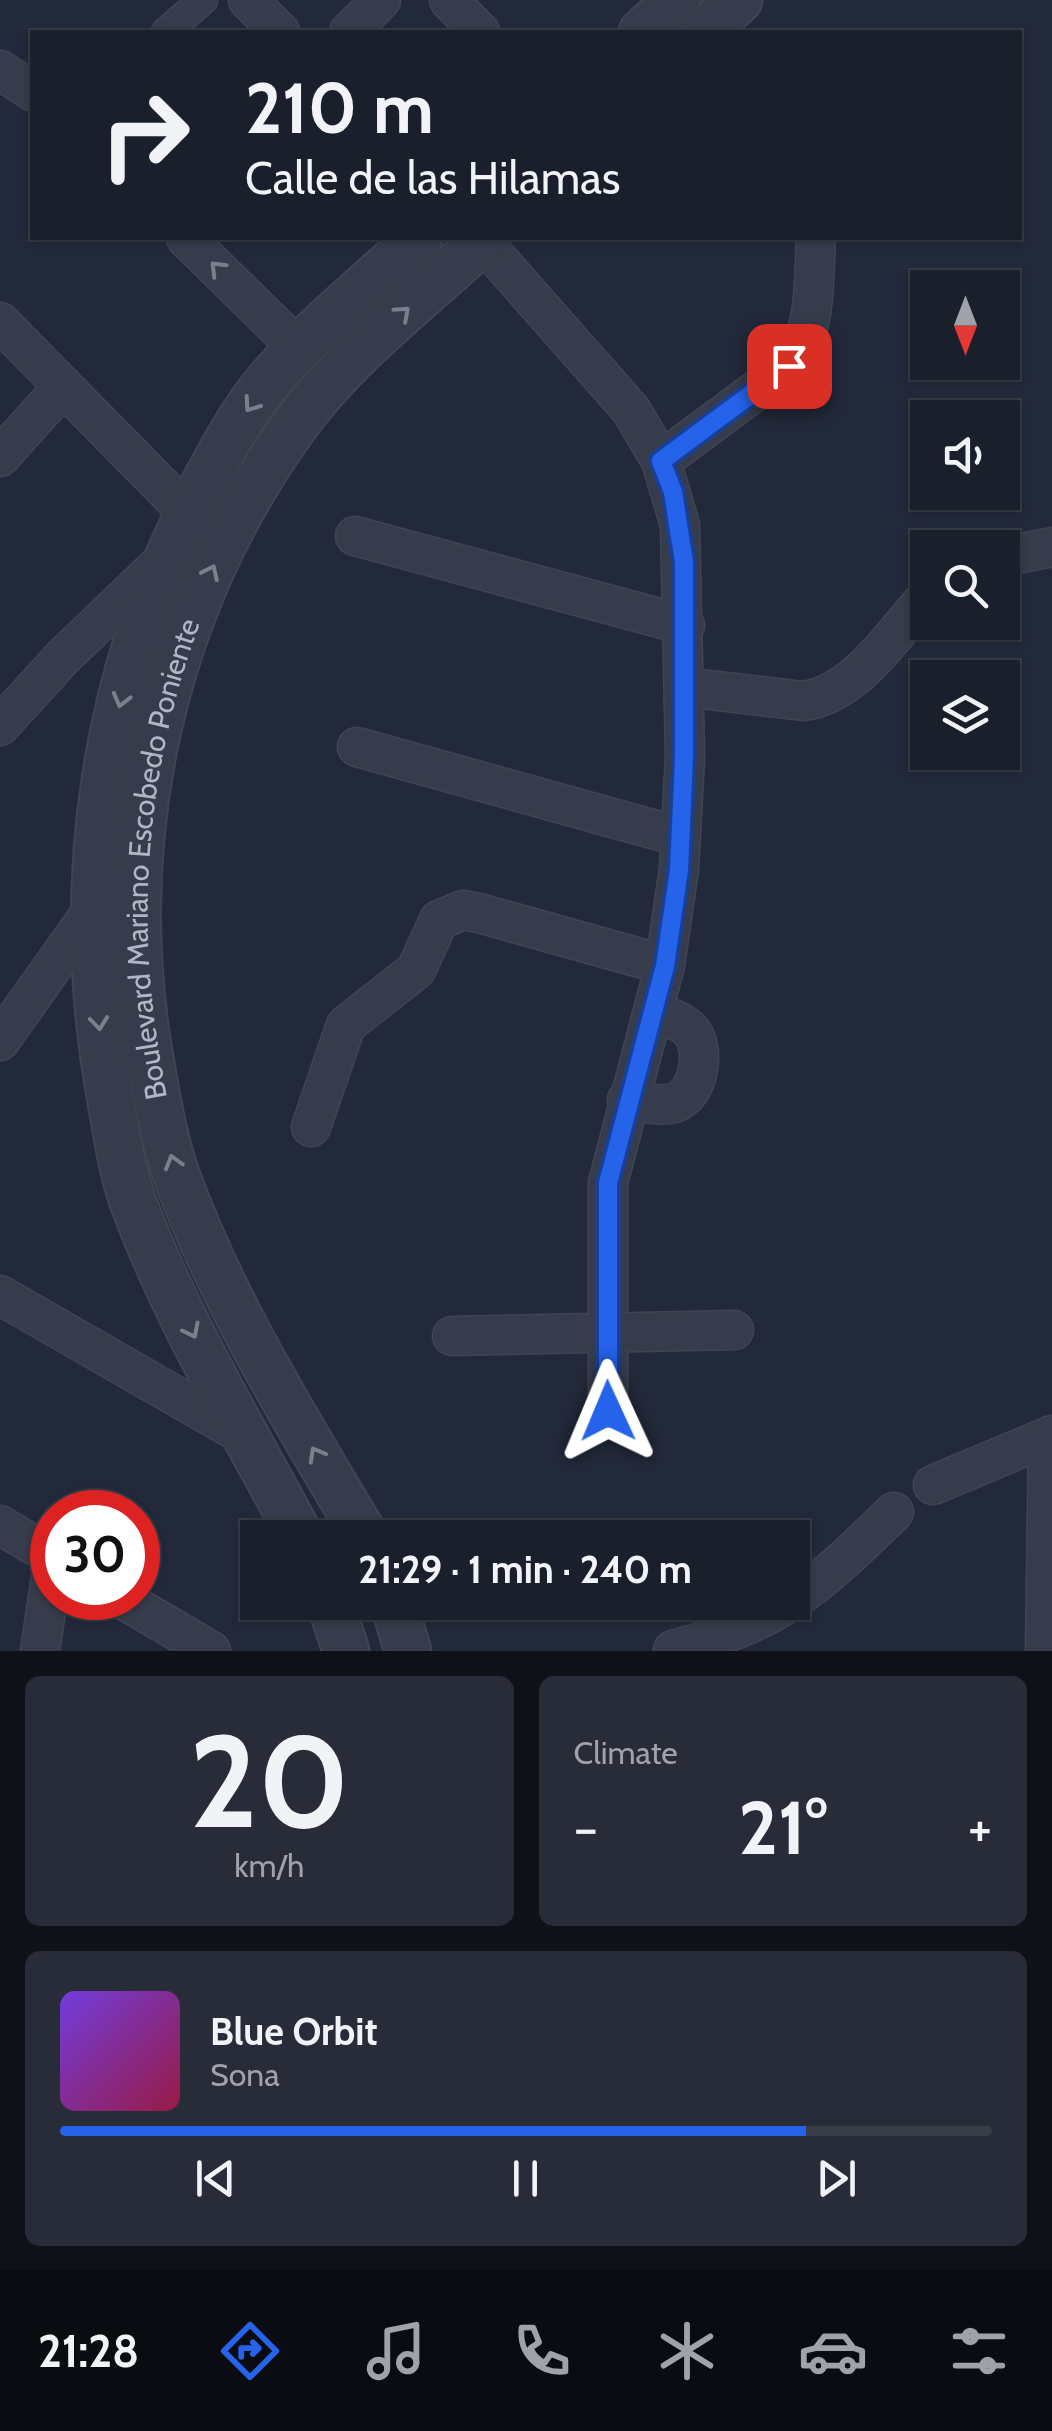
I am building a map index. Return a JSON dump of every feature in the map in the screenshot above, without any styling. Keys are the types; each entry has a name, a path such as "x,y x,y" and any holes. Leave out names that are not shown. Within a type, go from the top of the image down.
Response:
{"street":[{"path":"168,30 202,0"},
{"path":"248,0 278,30"},
{"path":"351,30 381,0"},
{"path":"449,0 478,30"},
{"path":"644,30 677,0"},
{"path":"706,30 739,0"},
{"path":"0,70 30,90"},
{"path":"188,240 298,348"},
{"name":"Boulevard Mariano Escobedo Poniente","path":"291,1520 162,1274 131,1195 101,1050 92,911 101,794 112,736 166,558 235,427 298,348 417,240"},
{"path":"483,240 630,410 661,461 680,525 684,626 681,837 665,966 608,1183 608,1411"},
{"name":"Boulevard Mariano Escobedo Poniente","path":"356,1520 208,1254 176,1173 158,1101 139,988 138,840 146,772 185,633 213,567 260,481 294,427 328,387 483,240"},
{"path":"661,461 789,366 802,350 809,331 816,240"},
{"path":"0,322 188,514"},
{"path":"0,456 63,387"},
{"path":"355,536 684,626"},
{"path":"1020,553 1052,547"},
{"path":"0,726 62,658 166,558"},
{"path":"684,687 804,701 822,699 847,684 910,616"},
{"path":"357,747 681,837"},
{"path":"0,1041 92,911"},
{"path":"310,1127 346,1025 416,970 439,920 450,914 478,913 665,966"},
{"path":"627,1100 675,1103 688,1095 694,1081 700,1048 694,1035 686,1025 654,1012"},
{"path":"0,1294 247,1437"},
{"path":"452,1336 734,1330"},
{"path":"934,1486 1050,1436 1045,1651"},
{"path":"673,1650 739,1642 796,1602 894,1512"},
{"path":"0,1525 30,1543"},
{"path":"40,1651 45,1620"},
{"path":"158,1620 211,1651"},
{"path":"336,1620 346,1651"},
{"path":"399,1620 408,1651"}],"route":[{"path":"608,1411 608,1183 614,1145 665,966 679,870 684,757 684,562 673,492 661,461 789,366"}]}
